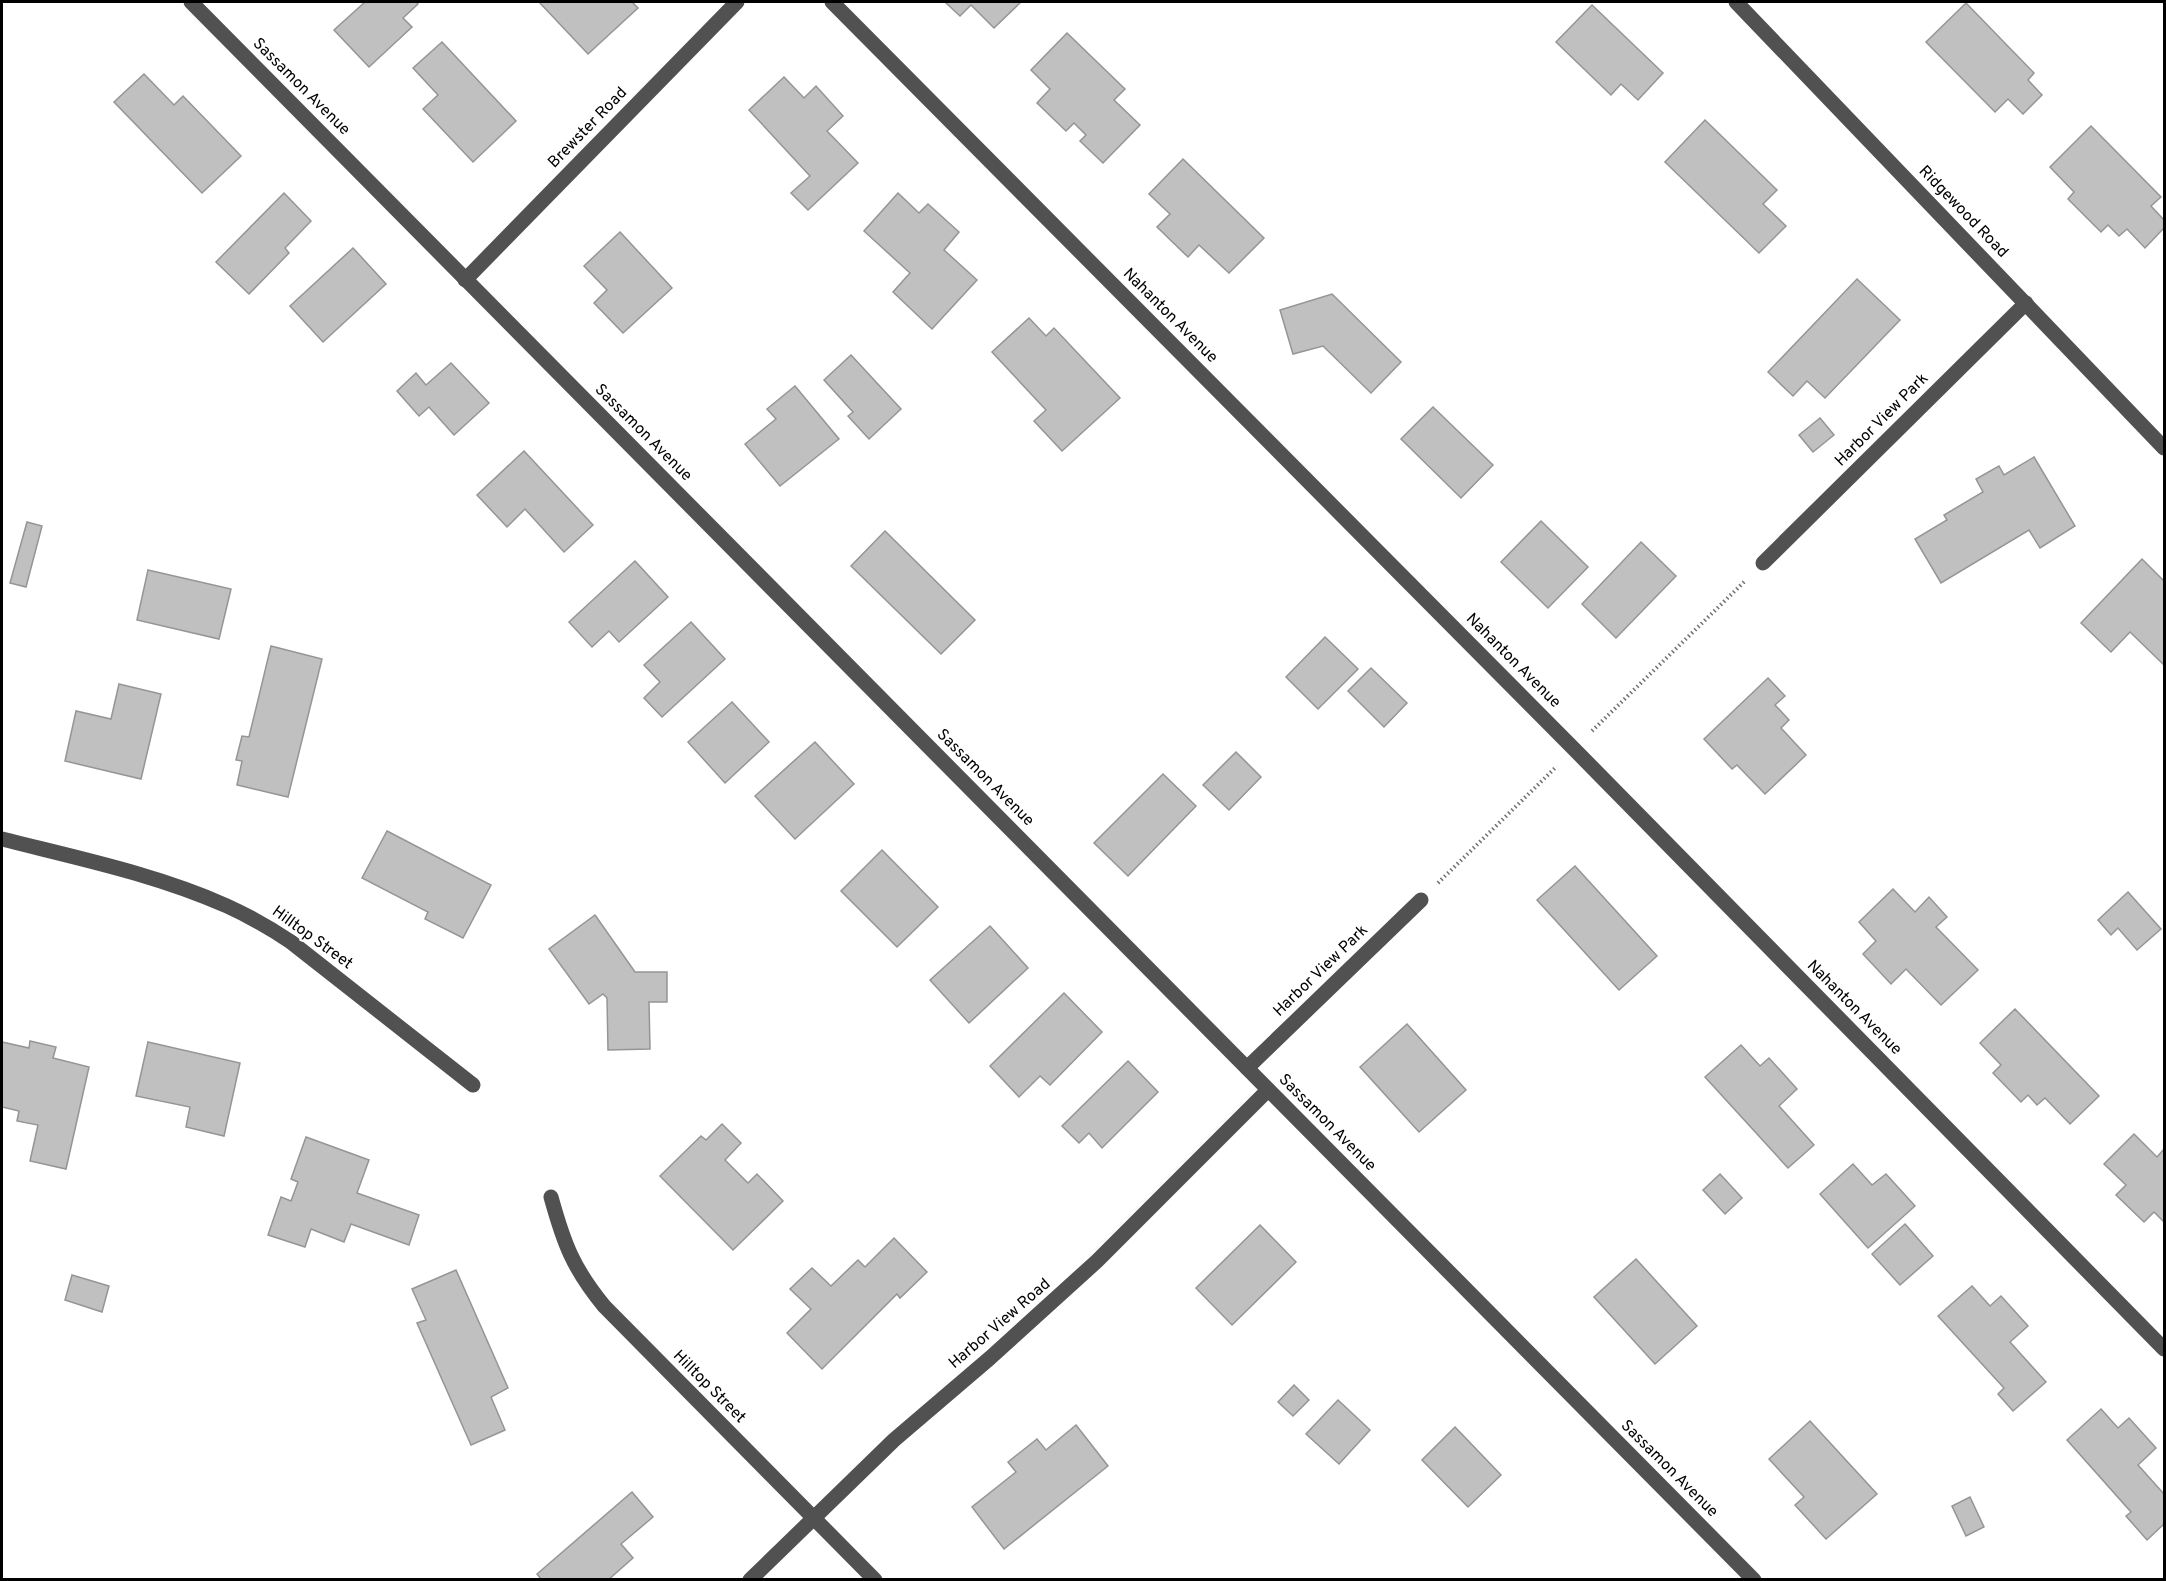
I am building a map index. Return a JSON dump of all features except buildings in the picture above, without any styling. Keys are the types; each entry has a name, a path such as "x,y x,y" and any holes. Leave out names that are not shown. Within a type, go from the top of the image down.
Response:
{"street":[{"name":"Sassamon Avenue","path":"191,2 1754,1580"},
{"name":"Brewster Road","path":"465,280 737,2"},
{"name":"Nahanton Avenue","path":"832,2 1582,757 2164,1349"},
{"name":"Ridgewood Road","path":"1736,2 2164,448"},
{"name":"Harbor View Park","path":"1763,563 2026,303"},
{"name":"Hilltop Street","path":"2,838 193,892 260,922 291,942 473,1084"},
{"name":"Harbor View Park","path":"1247,1068 1421,900"},
{"name":"Harbor View Road","path":"750,1580 894,1440 990,1358 1097,1261 1269,1090"},
{"name":"Hilltop Street","path":"551,1197 567,1249 577,1270 604,1306 875,1580"}]}
